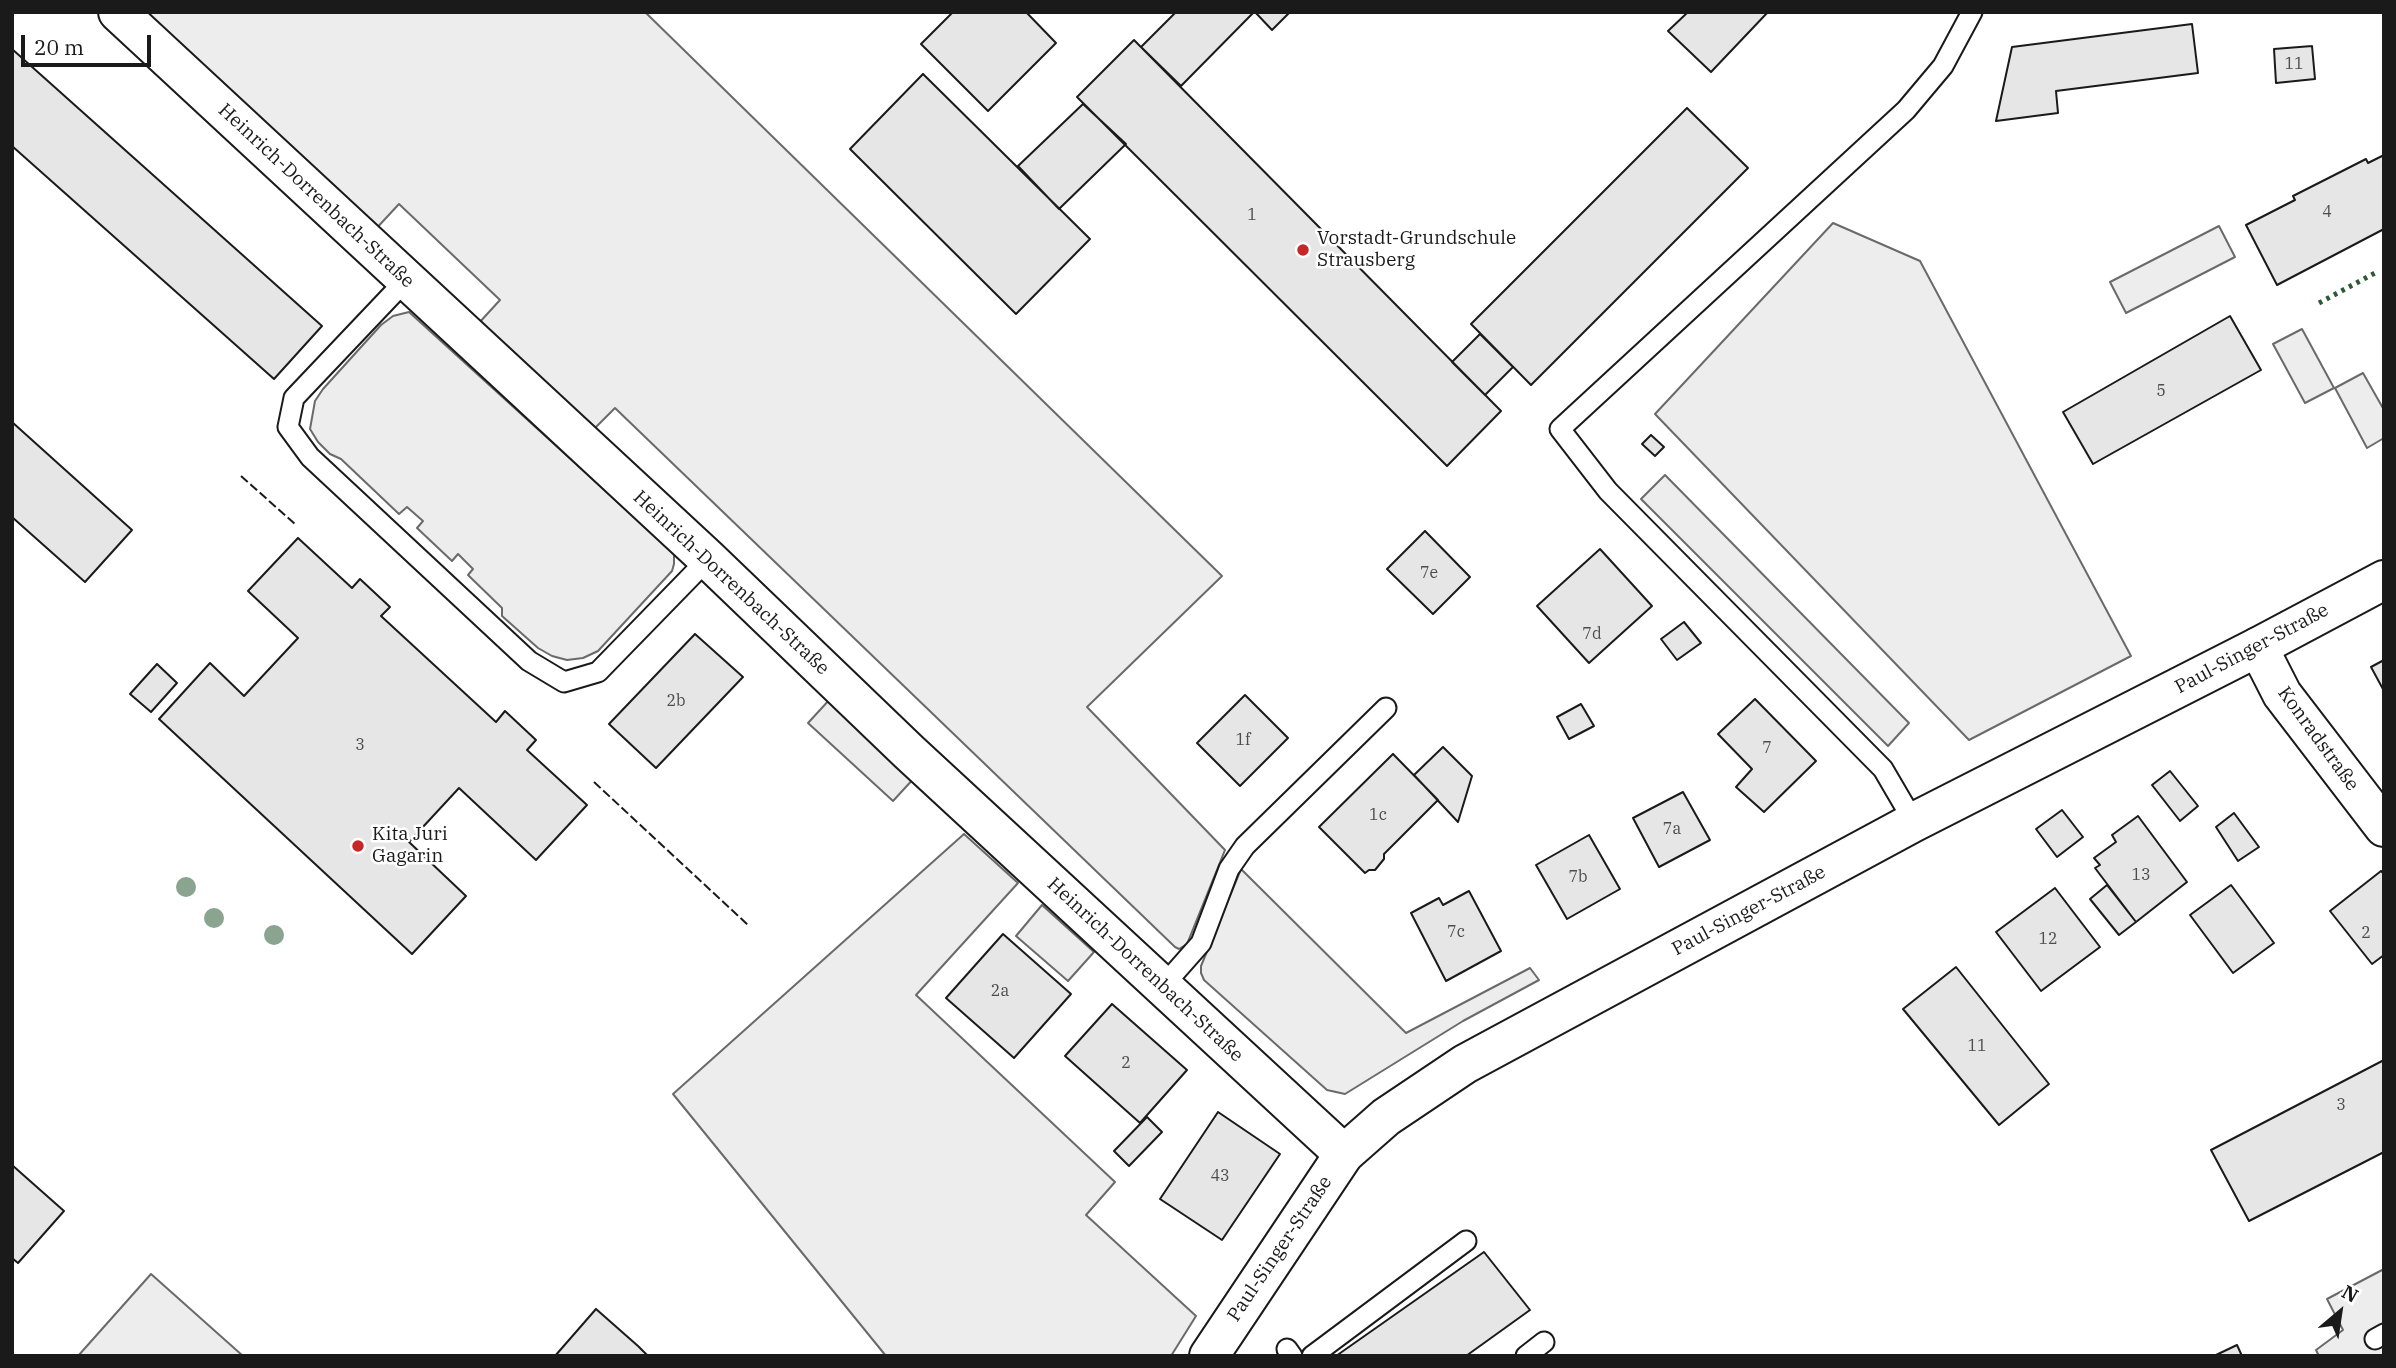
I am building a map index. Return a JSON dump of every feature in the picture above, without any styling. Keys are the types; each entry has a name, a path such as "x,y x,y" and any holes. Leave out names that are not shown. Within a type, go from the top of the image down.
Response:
{"street":[{"name":"Heinrich-Dorrenbach-Straße","path":"118,12 708,559 909,752 1344,1154"},
{"name":"Paul-Singer-Straße","path":"1209,1356 1344,1154 1386,1117 1465,1064 1914,822 2384,580"},
{"name":"Konradstraße","path":"2258,647 2282,694 2384,828"}],"lane":[{"path":"1914,822 1883,769 1608,491 1560,429 1906,110 1943,66 1972,12"},
{"path":"406,280 294,398 288,427 310,457 529,661 564,682 598,672 708,559"},
{"path":"1163,986 1201,943 1229,869 1245,846 1386,708"},
{"path":"1312,1356 1466,1241"},
{"path":"1526,1356 1544,1342"}],"shaded area":[{"path":"143,12 645,12 1222,576 1087,707 1225,850 1187,944 1179,949 1175,947 615,408 593,430 478,324 500,300 399,204 373,232"},
{"path":"1833,223 1920,261 2131,656 1969,740 1655,414"},
{"path":"2219,226 2235,257 2126,313 2110,282"},
{"path":"409,312 674,553 672,571 598,651 583,658 567,660 538,648 502,616 502,608 468,575 473,569 458,554 452,561 417,528 423,521 407,507 399,514 341,459 330,454 310,429 315,401 323,389 381,325 393,316"},
{"path":"2302,329 2334,388 2305,403 2273,344"},
{"path":"2363,373 2384,410 2384,438 2367,448 2335,388"},
{"path":"1665,475 1909,723 1888,746 1641,499"},
{"path":"831,698 916,776 893,801 808,723"},
{"path":"964,834 1018,883 916,995 1115,1182 1086,1215 1196,1316 1171,1356 886,1356 673,1094"},
{"path":"1241,869 1406,1033 1530,968 1539,980 1463,1021 1345,1094 1327,1090 1204,980 1201,973 1201,966"},
{"path":"1042,905 1094,952 1068,981 1016,936"},
{"path":"2384,1269 2384,1356 2319,1356 2316,1350 2343,1330 2327,1299"},
{"path":"151,1274 243,1356 78,1356"}],"building":[{"path":"953,12 1026,12 1056,43 988,111 921,44"},
{"path":"1176,12 1254,12 1181,86 1141,47"},
{"path":"1255,12 1290,12 1272,30"},
{"path":"1688,12 1768,12 1711,72 1668,31"},
{"path":"2192,24 2198,73 2056,91 2058,113 1996,121 2012,47"},
{"path":"1134,40 1501,411 1447,466 1077,97"},
{"path":"2312,46 2315,79 2276,83 2274,49"},
{"path":"12,49 322,326 274,379 12,146"},
{"path":"923,74 1090,239 1016,314 850,149"},
{"path":"1083,104 1126,144 1059,209 1018,166"},
{"path":"1687,108 1748,168 1531,385 1471,324"},
{"path":"2384,155 2384,229 2277,285 2246,225 2295,200 2293,196 2366,159 2368,163"},
{"path":"2230,316 2261,370 2093,464 2063,412"},
{"path":"1480,334 1513,367 1485,395 1452,362"},
{"path":"12,422 132,530 85,582 12,517"},
{"path":"1651,435 1664,447 1655,456 1642,444"},
{"path":"1425,531 1470,577 1433,614 1387,569"},
{"path":"298,538 352,588 360,579 390,607 381,616 496,722 505,711 536,740 527,750 587,805 536,860 459,788 409,842 466,896 412,954 159,719 210,663 244,696 298,638 248,591"},
{"path":"1600,549 1652,606 1589,663 1537,606"},
{"path":"1684,622 1701,643 1677,660 1661,639"},
{"path":"695,634 743,677 656,768 609,724"},
{"path":"2384,660 2384,691 2371,667"},
{"path":"157,664 177,683 151,712 130,694"},
{"path":"1245,695 1288,738 1240,786 1197,743"},
{"path":"1755,699 1816,761 1764,812 1736,787 1752,769 1718,734"},
{"path":"1581,704 1594,726 1569,739 1557,717"},
{"path":"1443,747 1472,776 1458,822 1414,775"},
{"path":"1393,754 1438,800 1384,854 1384,859 1375,870 1365,873 1319,827"},
{"path":"2170,771 2198,806 2180,821 2152,785"},
{"path":"1683,792 1710,840 1659,867 1633,818"},
{"path":"2062,810 2083,837 2057,857 2036,829"},
{"path":"2234,813 2259,847 2238,861 2216,827"},
{"path":"2138,816 2187,882 2136,922 2095,868 2100,865 2094,858 2116,842 2112,835"},
{"path":"1589,835 1620,889 1567,919 1536,865"},
{"path":"2381,871 2384,874 2384,955 2372,964 2330,911"},
{"path":"2107,885 2136,922 2119,935 2090,899"},
{"path":"2231,885 2274,943 2233,973 2190,915"},
{"path":"2055,888 2100,947 2041,991 1996,932"},
{"path":"1469,891 1501,951 1446,981 1411,913 1439,898 1443,905"},
{"path":"1003,934 1071,994 1014,1058 946,998"},
{"path":"1956,967 2049,1084 1999,1125 1903,1009"},
{"path":"1112,1004 1187,1070 1140,1123 1065,1056"},
{"path":"2384,1060 2384,1152 2249,1221 2211,1150"},
{"path":"1218,1112 1280,1154 1222,1240 1160,1199"},
{"path":"1147,1117 1162,1132 1129,1166 1114,1151"},
{"path":"12,1165 64,1211 18,1263 12,1258"},
{"path":"1484,1252 1530,1310 1466,1356 1336,1356"},
{"path":"596,1309 638,1346 648,1356 555,1356"},
{"path":"2237,1345 2242,1356 2216,1355"}],"hedge":[{"path":"2319,303 2375,273"}],"fence":[{"path":"241,476 295,524"},
{"path":"594,782 748,925"}],"place":[{"name":"Vorstadt-Grundschule Strausberg","path":"1303,250"},
{"name":"Kita Juri Gagarin","path":"358,846"}]}
